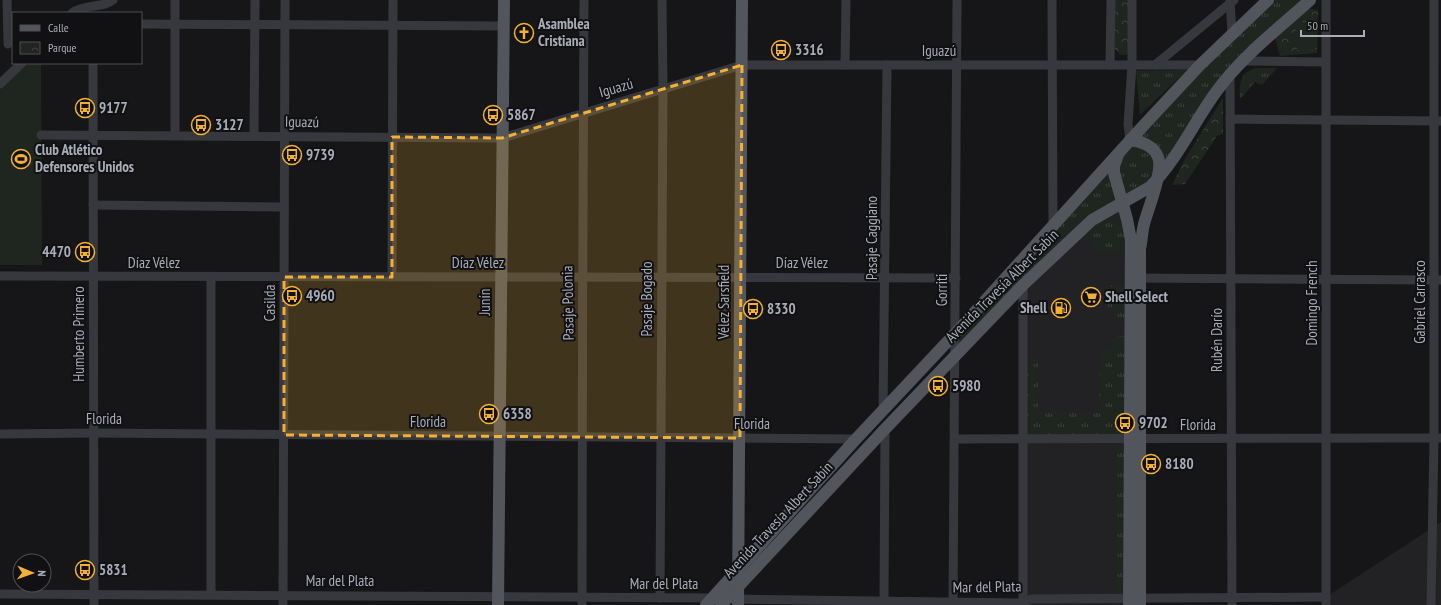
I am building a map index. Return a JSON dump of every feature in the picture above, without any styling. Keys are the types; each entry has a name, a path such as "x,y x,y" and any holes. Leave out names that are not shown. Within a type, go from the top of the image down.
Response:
{"main road":[{"name":"Junín","path":"498,601 504,0"},
{"name":"Vélez Sarsfield","path":"724,602 738,586 742,0"},
{"name":"Avenida Travesía Albert Sabin","path":"724,602 738,569 856,439 955,334 1120,153 1130,140 1200,65 1268,0"},
{"name":"Avenida Travesía Albert Sabin","path":"738,586 885,429 1023,285 1092,220 1142,191 1156,181 1167,167 1216,92 1230,74 1299,5 1310,0"},
{"path":"1130,140 1142,142 1155,152 1159,163 1156,181 1143,227 1135,278"},
{"path":"1120,153 1114,166 1131,240 1135,278 1135,602"},
{"path":"1116,180 1127,190 1142,191"}],"street":[{"path":"7,0 8,44"},
{"path":"73,12 91,6 110,3 113,0"},
{"path":"175,0 175,135"},
{"path":"254,136 255,0"},
{"name":"Casilda","path":"283,605 285,0"},
{"path":"392,277 393,0"},
{"name":"Pasaje Polonia","path":"582,601 584,437 582,113 584,0"},
{"name":"Pasaje Bogado","path":"660,598 663,89 662,0"},
{"path":"845,65 846,0"},
{"name":"Gorriti","path":"953,604 956,355 957,0"},
{"path":"1052,0 1053,226"},
{"path":"1110,65 1111,0"},
{"path":"1130,140 1128,124 1132,65 1132,0"},
{"name":"Domingo French","path":"1326,0 1326,601"},
{"name":"Gabriel Carrasco","path":"1431,605 1437,438 1438,280 1438,121 1434,0"},
{"path":"1231,1 1232,33"},
{"path":"1156,65 1231,1"},
{"path":"142,24 392,24 503,26"},
{"path":"1242,61 1326,62"},
{"path":"0,84 21,64"},
{"name":"Humberto Primero","path":"93,64 94,605"},
{"name":"Iguazú","path":"41,135 502,138 742,65 1200,65"},
{"name":"Pasaje Caggiano","path":"883,412 886,278 887,65"},
{"name":"Rubén Darío","path":"1230,74 1232,601"},
{"path":"1230,119 1438,121"},
{"path":"93,206 284,207"},
{"name":"Díaz Vélez","path":"0,276 956,278"},
{"path":"211,277 211,594"},
{"path":"1135,278 1230,280 1438,280"},
{"path":"1023,285 1023,604"},
{"path":"884,601 885,429"},
{"name":"Florida","path":"0,434 94,433 856,439"},
{"name":"Florida","path":"955,439 1136,440 1437,438"},
{"name":"Mar del Plata","path":"0,594 94,593 283,595 498,601 582,601 660,598 724,602 884,601 953,604 1023,604 1031,599 1135,602 1326,601"}],"highlighted area":[{"path":"742,65 740,438 284,435 284,277 392,277 392,137 502,138"}],"shaded area":[{"path":"1122,202 1127,219 1129,605 1023,605 1023,285"},
{"path":"1441,522 1441,605 1326,605 1326,597"}],"green space":[{"path":"1115,0 1130,0 1129,52 1127,55 1120,55 1115,49"},
{"path":"1268,0 1310,0 1242,61 1167,167 1110,208 956,355 955,334"},
{"path":"1307,8 1318,10 1317,53 1280,56 1275,38"},
{"path":"1297,22 1314,22 1315,50 1297,50"},
{"name":"Club Atlético Defensores Unidos","path":"14,64 41,64 42,265 0,265 0,77"},
{"path":"1256,68 1277,68 1262,85 1255,82 1240,99 1240,84 1242,79 1247,72"},
{"path":"1187,70 1140,115 1136,71"},
{"path":"1223,98 1223,134 1217,136 1185,184 1172,185 1186,157"},
{"path":"1105,219 1116,222 1120,225 1125,239 1125,251 1100,254 1084,234"},
{"path":"1112,285 1125,285 1125,318 1118,318 1107,307 1108,290"},
{"path":"1125,336 1125,430 1120,436 1031,436 1026,429 1026,360 1038,360 1038,412 1099,413 1100,359 1102,359 1102,349 1113,349 1113,337"},
{"path":"1120,444 1125,450 1124,590 1122,593 1118,594 1116,592 1116,445"}],"place":[{"name":"Asamblea Cristiana","path":"524,33"},
{"name":"3316","path":"781,50"},
{"name":"9177","path":"85,108"},
{"name":"5867","path":"493,115"},
{"name":"3127","path":"201,125"},
{"name":"9739","path":"292,155"},
{"name":"Club Atlético Defensores Unidos","path":"21,159"},
{"name":"4470","path":"85,252"},
{"name":"4960","path":"292,296"},
{"name":"Shell Select","path":"1091,297"},
{"name":"Shell","path":"1061,308"},
{"name":"8330","path":"753,309"},
{"name":"5980","path":"938,386"},
{"name":"6358","path":"489,414"},
{"name":"9702","path":"1125,423"},
{"name":"8180","path":"1151,464"},
{"name":"5831","path":"85,570"}]}
